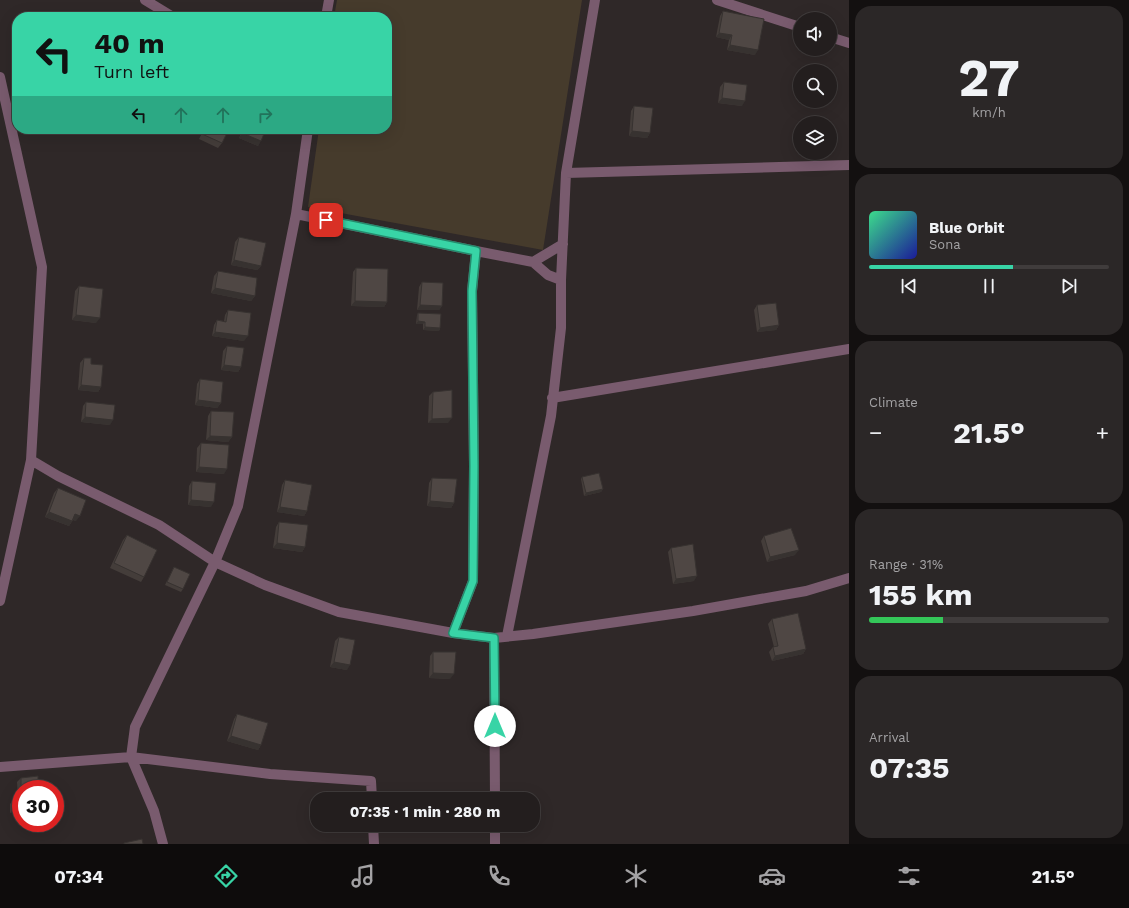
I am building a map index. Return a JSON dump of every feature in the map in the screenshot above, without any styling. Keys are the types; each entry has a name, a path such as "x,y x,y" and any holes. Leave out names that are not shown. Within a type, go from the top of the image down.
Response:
{"street":[{"path":"145,0 165,12"},
{"path":"327,12 329,0"},
{"path":"507,636 551,416 561,328 561,280 566,173 595,0"},
{"path":"717,0 793,25"},
{"path":"837,39 849,43"},
{"path":"0,76 12,131"},
{"path":"0,601 30,460 42,267 13,134"},
{"path":"163,844 154,811 131,757 135,726 214,562 238,506 296,214 307,134"},
{"path":"566,173 849,165"},
{"path":"296,214 533,262 548,275 561,280"},
{"path":"533,262 563,244"},
{"path":"453,633 473,581 474,466 472,291 476,251"},
{"path":"552,398 849,349"},
{"path":"30,460 58,476 159,525 214,562 265,585 339,612 453,633 494,638 693,611 806,591 849,578"},
{"path":"494,638 495,792"},
{"path":"0,768 131,757 270,774 371,781 372,792"},
{"path":"373,832 374,844"},
{"path":"495,832 495,844"}],"shaded area":[{"path":"337,0 582,0 543,250 308,207 318,134 392,134 392,12 335,12"}],"building":[{"path":"723,11 764,19 758,50 730,45 732,35 719,33"},
{"path":"724,82 747,85 745,101 722,98"},
{"path":"634,106 653,108 650,133 632,131"},
{"path":"202,134 226,134 222,143"},
{"path":"244,134 264,134 261,141"},
{"path":"239,237 266,243 261,266 234,260"},
{"path":"356,268 388,269 387,302 355,301"},
{"path":"218,271 257,278 255,296 215,288"},
{"path":"422,282 443,283 442,306 420,305"},
{"path":"79,286 103,289 100,318 76,315"},
{"path":"776,303 779,325 760,328 757,305"},
{"path":"228,310 251,313 248,336 215,332 217,320 226,322"},
{"path":"418,313 441,314 440,328 425,327 425,322 418,321"},
{"path":"227,346 244,348 241,367 224,365"},
{"path":"84,358 91,358 91,364 103,365 101,387 81,385"},
{"path":"200,379 223,382 221,403 198,400"},
{"path":"452,390 452,418 432,419 433,392"},
{"path":"86,402 115,405 113,420 85,417"},
{"path":"211,411 234,412 232,437 210,436"},
{"path":"201,443 229,445 227,469 199,467"},
{"path":"599,473 603,489 586,493 582,477"},
{"path":"432,478 457,479 454,503 430,501"},
{"path":"285,480 312,485 307,511 280,507"},
{"path":"192,481 216,483 214,502 191,500"},
{"path":"58,488 86,500 80,516 75,514 72,521 49,512"},
{"path":"279,522 308,525 305,547 277,543"},
{"path":"791,528 799,550 770,557 764,536"},
{"path":"127,535 157,550 144,577 114,563"},
{"path":"693,544 697,576 676,579 671,548"},
{"path":"174,567 190,574 183,589 167,582"},
{"path":"798,613 806,649 775,656 773,647 778,646 772,619"},
{"path":"339,637 355,640 350,665 334,662"},
{"path":"433,652 456,652 454,674 433,673"},
{"path":"237,714 268,723 261,745 231,736"},
{"path":"38,776 38,780 21,780 21,778"},
{"path":"142,839 143,844 124,844 124,843"}],"route":[{"path":"326,220 476,251 472,291 474,466 473,581 453,633 494,638 495,726"}]}
